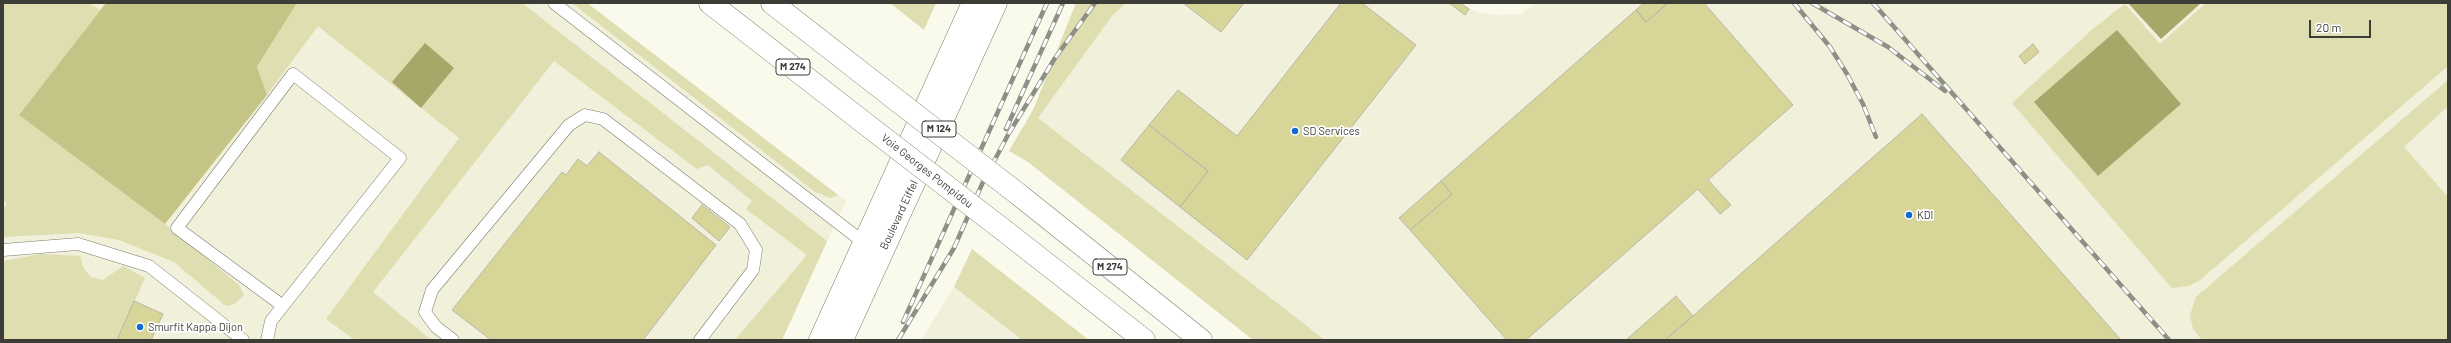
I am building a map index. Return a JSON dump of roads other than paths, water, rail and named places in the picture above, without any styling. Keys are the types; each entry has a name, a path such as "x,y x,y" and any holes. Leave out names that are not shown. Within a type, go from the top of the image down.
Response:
{"main road":[{"name":"Voie Georges Pompidou","path":"710,3 1144,340"},
{"name":"M 274","path":"772,3 1018,194 1201,340"},
{"name":"M 124","path":"873,249 973,3"},
{"name":"Boulevard Eiffel","path":"820,340 873,249 996,3"},
{"name":"Boulevard Eiffel","path":"842,340 873,249"}],"lane":[{"path":"554,3 873,249"},
{"path":"267,340 271,321 283,306 400,158 293,74 177,228 283,306"},
{"path":"453,340 436,327 425,312 432,290 569,125 585,115 602,118 740,224 756,250 753,270 700,340"},
{"path":"3,250 78,244 149,266 243,340"}],"railway":[{"path":"903,322 1047,3"},
{"path":"1006,129 1063,3"},
{"path":"898,340 954,248 983,182 1009,133 1055,58 1095,3"},
{"path":"1794,3 1830,47 1847,74 1863,104 1876,137"},
{"path":"1812,3 1888,47 1945,91"},
{"path":"1873,3 2169,340"}],"place":[{"name":"SD Services","path":"1295,131"},
{"name":"KDI","path":"1909,215"},
{"name":"Smurfit Kappa Dijon","path":"140,327"}]}
